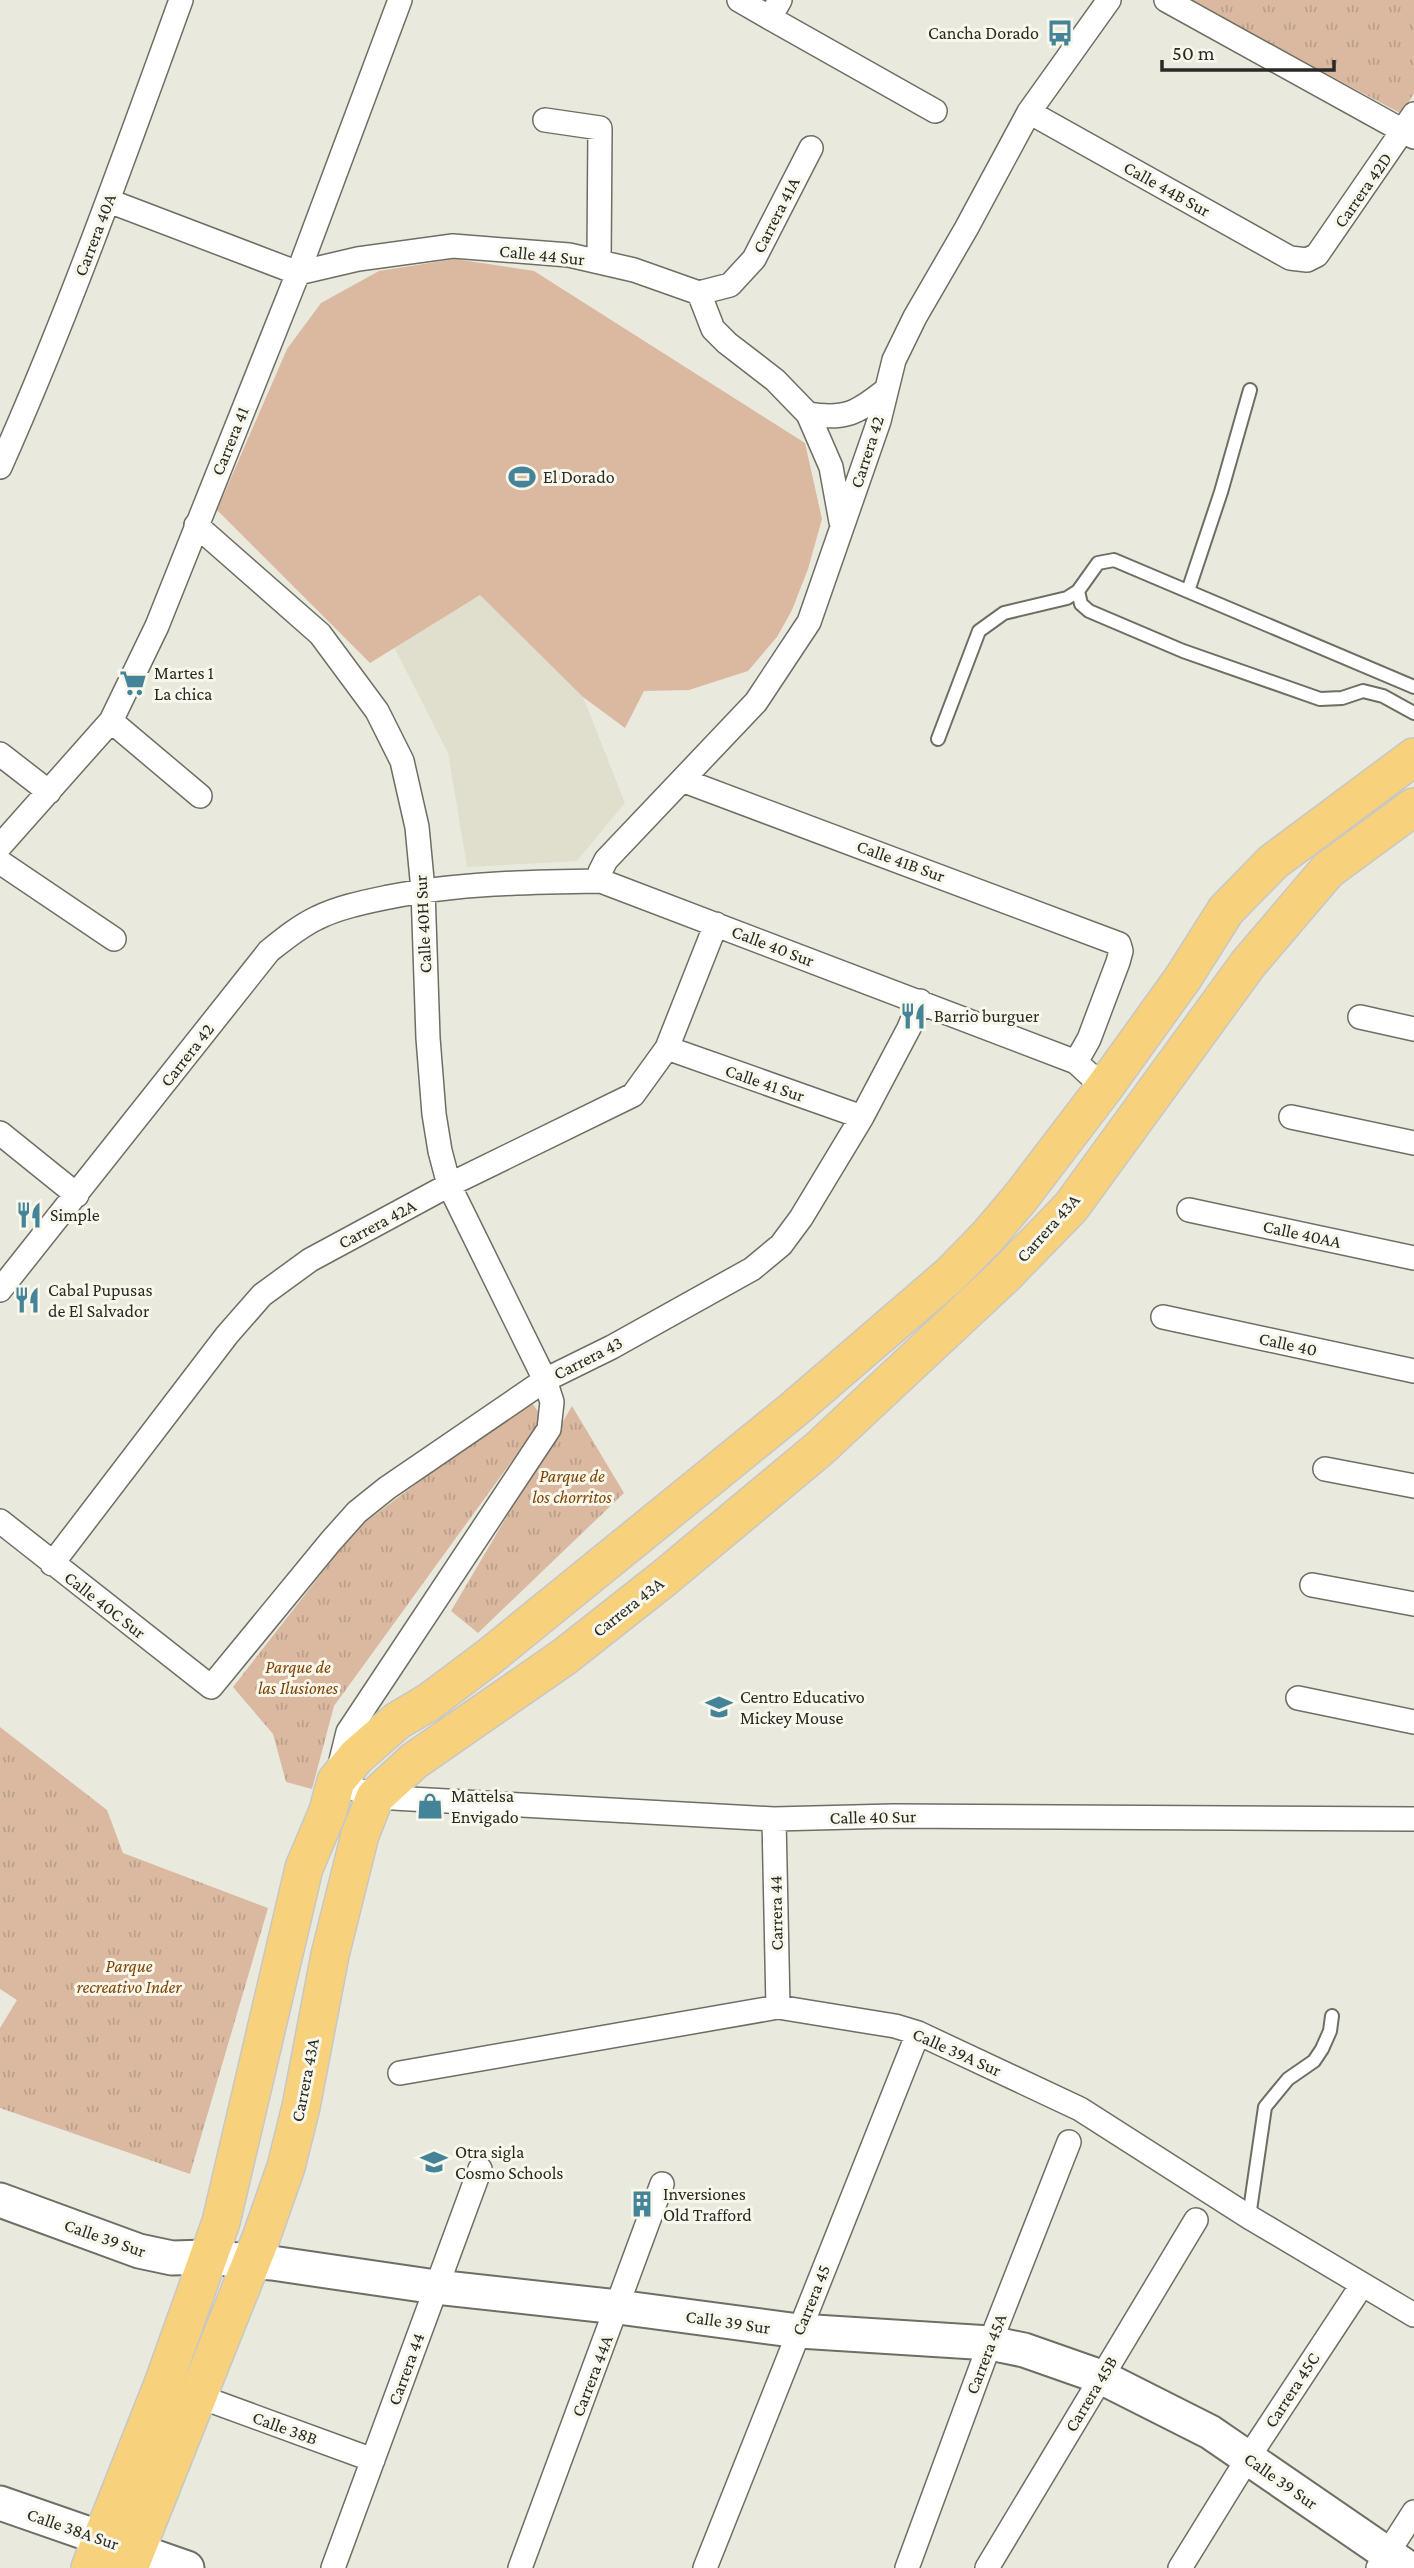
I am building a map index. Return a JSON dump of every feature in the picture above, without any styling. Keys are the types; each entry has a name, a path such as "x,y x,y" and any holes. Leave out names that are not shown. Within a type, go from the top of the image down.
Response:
{"main road":[{"path":"95,2554 163,2384 221,2222 304,1868 328,1811 337,1781 356,1757 397,1721 429,1702 500,1649 793,1410 951,1274 1021,1197 1104,1088 1183,978 1226,911 1273,862 1414,757"},
{"name":"Carrera 43A","path":"133,2559 286,2167 301,2107 330,1955 360,1835 375,1797 414,1761 564,1657 663,1579 819,1449 1003,1277 1071,1207 1248,964 1328,870 1414,807"}],"street":[{"name":"Carrera 40A","path":"0,467 34,392 108,201 181,0"},
{"name":"Carrera 41","path":"0,846 111,721 157,626 298,273 400,0"},
{"path":"738,0 775,9 935,111"},
{"name":"Carrera 42","path":"601,881 600,872 606,860 756,702 809,622 879,421 894,360 1029,111 1109,0"},
{"path":"1166,0 1411,127"},
{"name":"Calle 44B Sur","path":"1029,111 1290,258 1307,260"},
{"path":"545,120 600,128 599,262"},
{"name":"Carrera 42D","path":"1307,260 1317,255 1411,127"},
{"name":"Carrera 41A","path":"698,293 730,285 754,259 811,148"},
{"path":"108,201 298,273"},
{"name":"Calle 44 Sur","path":"298,273 359,259 453,246 569,255 634,270 698,293"},
{"path":"698,293 713,329 775,380 808,414 831,467 842,528"},
{"path":"808,414 841,417 861,411 886,390"},
{"name":"Calle 40H Sur","path":"196,525 320,634 377,711 402,761 417,827 423,890 428,1038 440,1151 449,1185 545,1380"},
{"path":"111,721 200,796"},
{"path":"0,754 49,792"},
{"name":"Calle 41B Sur","path":"682,780 1119,944 1121,951 1104,1000 1089,1039 1076,1062"},
{"path":"0,862 114,939"},
{"name":"Calle 40 Sur","path":"423,890 601,881 1076,1062 1104,1088"},
{"name":"Carrera 42","path":"0,1290 269,951 317,918 344,907 423,890"},
{"name":"Carrera 42A","path":"52,1564 218,1345 262,1295 310,1260 449,1185 633,1095 667,1048 716,924"},
{"name":"Carrera 43","path":"211,1687 294,1583 357,1512 387,1488 545,1380 612,1347 752,1269 781,1245 801,1219 862,1117 909,1028 920,1001"},
{"path":"1360,1017 1414,1029"},
{"name":"Calle 41 Sur","path":"667,1048 862,1117"},
{"path":"1291,1117 1414,1143"},
{"path":"0,1133 77,1195"},
{"name":"Calle 40AA","path":"1189,1210 1414,1258"},
{"name":"Calle 40","path":"1163,1317 1414,1371"},
{"path":"337,1781 348,1732 548,1429 552,1402 545,1380"},
{"path":"1325,1469 1414,1486"},
{"name":"Calle 40C Sur","path":"0,1521 211,1687"},
{"path":"1312,1585 1414,1604"},
{"path":"1298,1698 1414,1722"},
{"name":"Calle 40 Sur","path":"337,1781 375,1797 774,1819 893,1816 1414,1819"},
{"name":"Carrera 44","path":"774,1819 778,2007"},
{"name":"Calle 39A Sur","path":"400,2073 778,2007 895,2026 918,2033 1080,2109 1250,2217 1414,2315"},
{"name":"Carrera 45","path":"705,2568 918,2033"},
{"name":"Carrera 45A","path":"907,2568 990,2343 1069,2142"},
{"name":"Carrera 44","path":"333,2568 480,2169"},
{"name":"Carrera 44A","path":"520,2568 662,2184"},
{"name":"Calle 39 Sur","path":"0,2200 139,2251 172,2258 207,2257 251,2261 436,2287 799,2331 990,2343 1024,2350 1101,2377 1210,2432 1391,2564"},
{"name":"Carrera 45B","path":"986,2568 1196,2220"},
{"name":"Carrera 45C","path":"1180,2568 1248,2458 1362,2285"},
{"name":"Calle 38B","path":"198,2396 373,2460"},
{"name":"Calle 38A Sur","path":"0,2503 95,2554 187,2568"},
{"path":"1391,2564 1414,2512"}],"lane":[{"path":"1188,591 1221,492 1250,390"},
{"path":"938,739 978,631 1004,613 1067,598 1078,591 1098,563 1114,560 1414,687"},
{"path":"1078,591 1081,604 1089,611 1183,652 1268,683 1320,699 1342,698 1363,691 1383,696 1414,713"},
{"path":"1250,2217 1265,2108 1288,2079 1314,2061 1330,2031 1332,2016"}],"shaded area":[{"path":"480,595 583,697 625,803 577,861 467,867 448,753 394,647"}],"green space":[{"path":"1186,0 1414,0 1414,93 1402,114"},
{"name":"El Dorado","path":"455,259 534,271 805,443 822,519 808,569 792,610 777,637 748,671 689,690 644,691 625,728 583,697 480,595 370,663 217,510 287,349 321,303 379,271"},
{"name":"Parque de las Ilusiones","path":"529,1399 543,1418 334,1706 312,1789 286,1782 273,1734 233,1687 356,1529"},
{"name":"Parque de los chorritos","path":"572,1406 624,1493 478,1633 451,1611"},
{"name":"Parque recreativo Inder","path":"0,1727 107,1810 123,1853 268,1908 190,2174 0,2108 0,2028 17,2000 0,1989"}],"place":[{"name":"Cancha Dorado","path":"1060,33"},
{"name":"El Dorado","path":"522,477"},
{"name":"Martes 1 La chica","path":"133,683"},
{"name":"Barrio burguer","path":"913,1016"},
{"name":"Simple","path":"29,1215"},
{"name":"Cabal Pupusas de El Salvador","path":"27,1300"},
{"name":"Centro Educativo Mickey Mouse","path":"719,1707"},
{"name":"Mattelsa Envigado","path":"430,1806"},
{"name":"Otra sigla Cosmo Schools","path":"434,2162"},
{"name":"Inversiones Old Trafford","path":"642,2204"}]}
